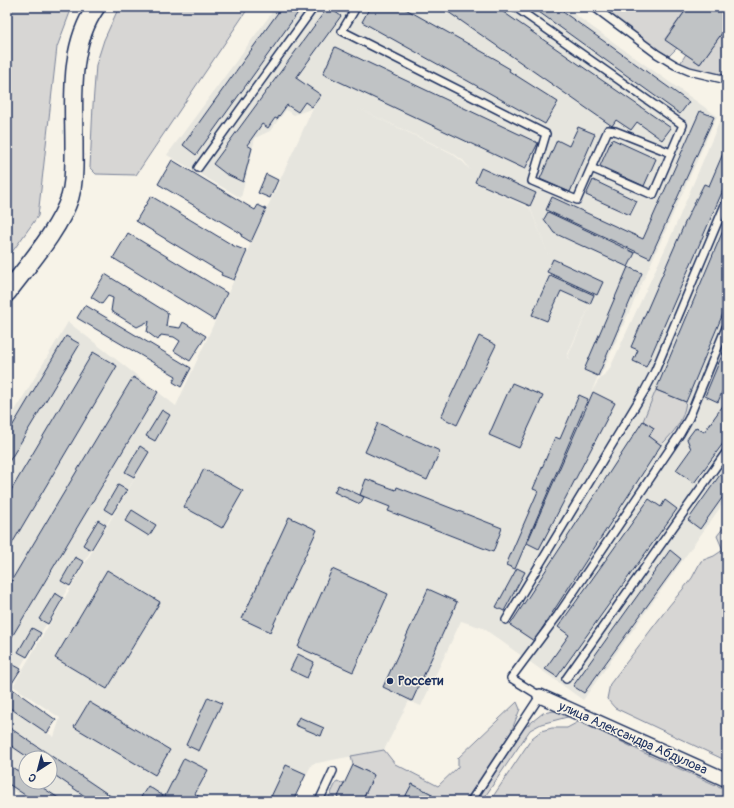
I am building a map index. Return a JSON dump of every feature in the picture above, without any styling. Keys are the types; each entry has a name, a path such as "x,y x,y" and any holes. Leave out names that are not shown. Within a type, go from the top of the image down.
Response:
{"street":[{"path":"7,293 60,220 70,197 75,172 75,62 84,32 96,7"},
{"name":"улица Александра Абдулова","path":"540,696 727,780"}],"lane":[{"path":"198,168 314,7"},
{"path":"346,7 355,9 342,31 546,134 532,181 577,200 608,130 671,153"},
{"path":"515,7 683,125 653,195 591,168"},
{"path":"594,7 657,54 675,65 689,71 727,80"},
{"path":"506,620 655,372 727,200"},
{"path":"471,801 540,696 511,678 558,615 680,434 689,418 727,325"},
{"path":"566,679 727,452"},
{"path":"319,801 333,771"}],"shaded area":[{"path":"7,7 72,7 57,47 38,216 7,259"},
{"path":"119,7 249,7 136,175 96,174 90,168 96,65 104,40"},
{"path":"276,7 564,7 717,116 600,377 598,376 591,393 598,381 609,370 672,234 721,118 727,120 727,498 583,700 483,628 461,621 421,706 409,701 384,750 312,764 293,801 28,801 7,787 7,706 54,737 60,718 13,686 142,466 7,689 7,424 68,322 176,406 314,106 311,109 294,115 286,110 270,131 255,138 241,198 167,155","holes":["355,107 451,152 464,161 470,170 463,162 451,153","474,183 530,207 550,259 530,208","595,294 568,356 571,361 567,356"]},
{"path":"600,7 688,7 665,39 677,48 669,56 653,47"},
{"path":"727,26 727,77 694,71 681,65 681,62 686,54 700,64"},
{"path":"656,390 686,402 683,415 678,426 661,445 649,436 654,428 643,421"},
{"path":"727,523 727,761 615,708 607,699 610,684 692,578 701,561 714,556 723,550 717,536"},
{"path":"517,702 520,709 511,732 465,801 429,801 432,794 412,784 403,801 362,801 374,775 353,765 351,756 384,750 395,764 438,786 458,767 458,758"},
{"path":"554,711 571,716 541,724 530,730 482,801 477,801 523,729 543,713"},
{"path":"580,721 642,752 727,790 727,801 490,801 532,738 541,731 552,728 567,728"},
{"path":"337,781 344,784 336,801 327,801"}],"building":[{"path":"282,7 302,7 196,155 183,145"},
{"path":"328,7 341,16 296,78 321,95 312,107 305,102 298,112 287,105 277,119 275,118 268,128 262,124 247,145 252,148 243,182 226,174 213,164"},
{"path":"370,7 402,7 499,61 498,62 510,69 509,71 558,102 545,124 362,22"},
{"path":"441,7 496,7 671,128 662,140 637,122 631,130 616,120 612,126"},
{"path":"532,7 556,7 689,102 680,114"},
{"path":"688,7 727,7 727,26 700,64 665,40"},
{"path":"335,47 538,143 525,169 323,74"},
{"path":"700,111 714,117 650,258 546,210 552,197 643,239"},
{"path":"578,127 595,134 570,192 540,179 557,140 569,146"},
{"path":"612,139 656,159 644,186 600,166"},
{"path":"727,144 727,181 646,367 633,361 638,350 631,347 687,218 704,184 709,186"},
{"path":"172,160 255,210 258,205 266,209 251,242 241,236 242,234 158,184"},
{"path":"481,168 536,193 530,206 475,182"},
{"path":"266,174 278,180 270,198 258,193"},
{"path":"593,180 637,201 630,215 586,195"},
{"path":"151,196 234,246 247,251 234,280 221,275 222,273 136,221"},
{"path":"548,212 635,253 628,267 554,233 544,219"},
{"path":"727,221 727,304 686,402 656,390"},
{"path":"128,233 227,293 214,320 113,258"},
{"path":"553,259 603,282 597,295 547,272"},
{"path":"628,267 642,273 598,376 584,370"},
{"path":"105,274 168,313 166,326 180,328 183,322 206,336 190,361 174,351 180,341 174,337 161,335 158,340 147,332 149,321 137,327 111,311 113,298 108,296 102,304 91,297"},
{"path":"550,275 594,295 590,304 561,291 547,321 532,315"},
{"path":"85,305 191,368 181,387 173,382 176,376 77,318"},
{"path":"66,336 80,344 7,465 7,435"},
{"path":"479,336 496,345 457,425 441,417"},
{"path":"727,343 727,380 718,402 705,396"},
{"path":"93,352 117,366 7,552 7,497"},
{"path":"133,377 158,392 7,645 7,588"},
{"path":"512,383 543,396 519,448 489,435"},
{"path":"593,392 615,403 539,549 527,543"},
{"path":"579,395 588,399 515,569 506,565 538,491 533,489 555,437 560,439"},
{"path":"727,400 727,438 694,483 676,470 691,449 687,439 696,427 704,432"},
{"path":"162,410 170,415 155,441 146,436"},
{"path":"643,421 654,428 649,436 661,445 534,641 510,625"},
{"path":"378,423 440,451 427,480 365,452"},
{"path":"140,446 149,452 134,477 125,472"},
{"path":"727,465 727,491 700,529 688,520"},
{"path":"204,469 243,491 222,528 184,507"},
{"path":"366,479 396,490 397,487 502,528 493,552 388,511 390,507 360,495"},
{"path":"118,485 127,490 112,514 104,509"},
{"path":"338,485 364,497 360,504 334,492"},
{"path":"649,499 661,507 665,500 677,509 557,677 545,669 569,635 558,627"},
{"path":"132,510 156,525 149,536 125,521"},
{"path":"289,517 317,530 270,632 242,619"},
{"path":"98,520 106,525 91,550 83,545"},
{"path":"670,550 681,559 584,693 573,686"},
{"path":"75,557 84,562 70,586 61,581"},
{"path":"517,568 525,572 504,611 496,607"},
{"path":"332,569 388,594 353,672 298,647"},
{"path":"107,570 160,602 107,689 55,658"},
{"path":"428,589 457,602 412,701 383,687"},
{"path":"55,593 63,598 48,624 39,619"},
{"path":"32,628 41,633 27,657 18,652"},
{"path":"298,654 314,662 307,678 290,670"},
{"path":"12,664 21,669 7,691 7,672"},
{"path":"11,688 56,720 47,733 7,706 7,692"},
{"path":"208,697 222,703 199,751 186,745"},
{"path":"89,702 170,750 155,775 74,727"},
{"path":"299,717 324,728 321,736 295,725"},
{"path":"7,726 43,750 18,750 7,743"},
{"path":"184,758 208,770 195,794 206,801 172,801 165,796"},
{"path":"58,760 118,801 92,801 58,778"},
{"path":"7,764 18,771 18,790 46,790 63,801 34,801 7,783"},
{"path":"286,765 306,774 293,801 269,801"},
{"path":"353,765 374,775 362,801 336,801"},
{"path":"412,784 432,794 429,801 403,801"},
{"path":"148,786 171,801 146,801 141,797"}],"place":[{"name":"Россети","path":"390,681"}]}
